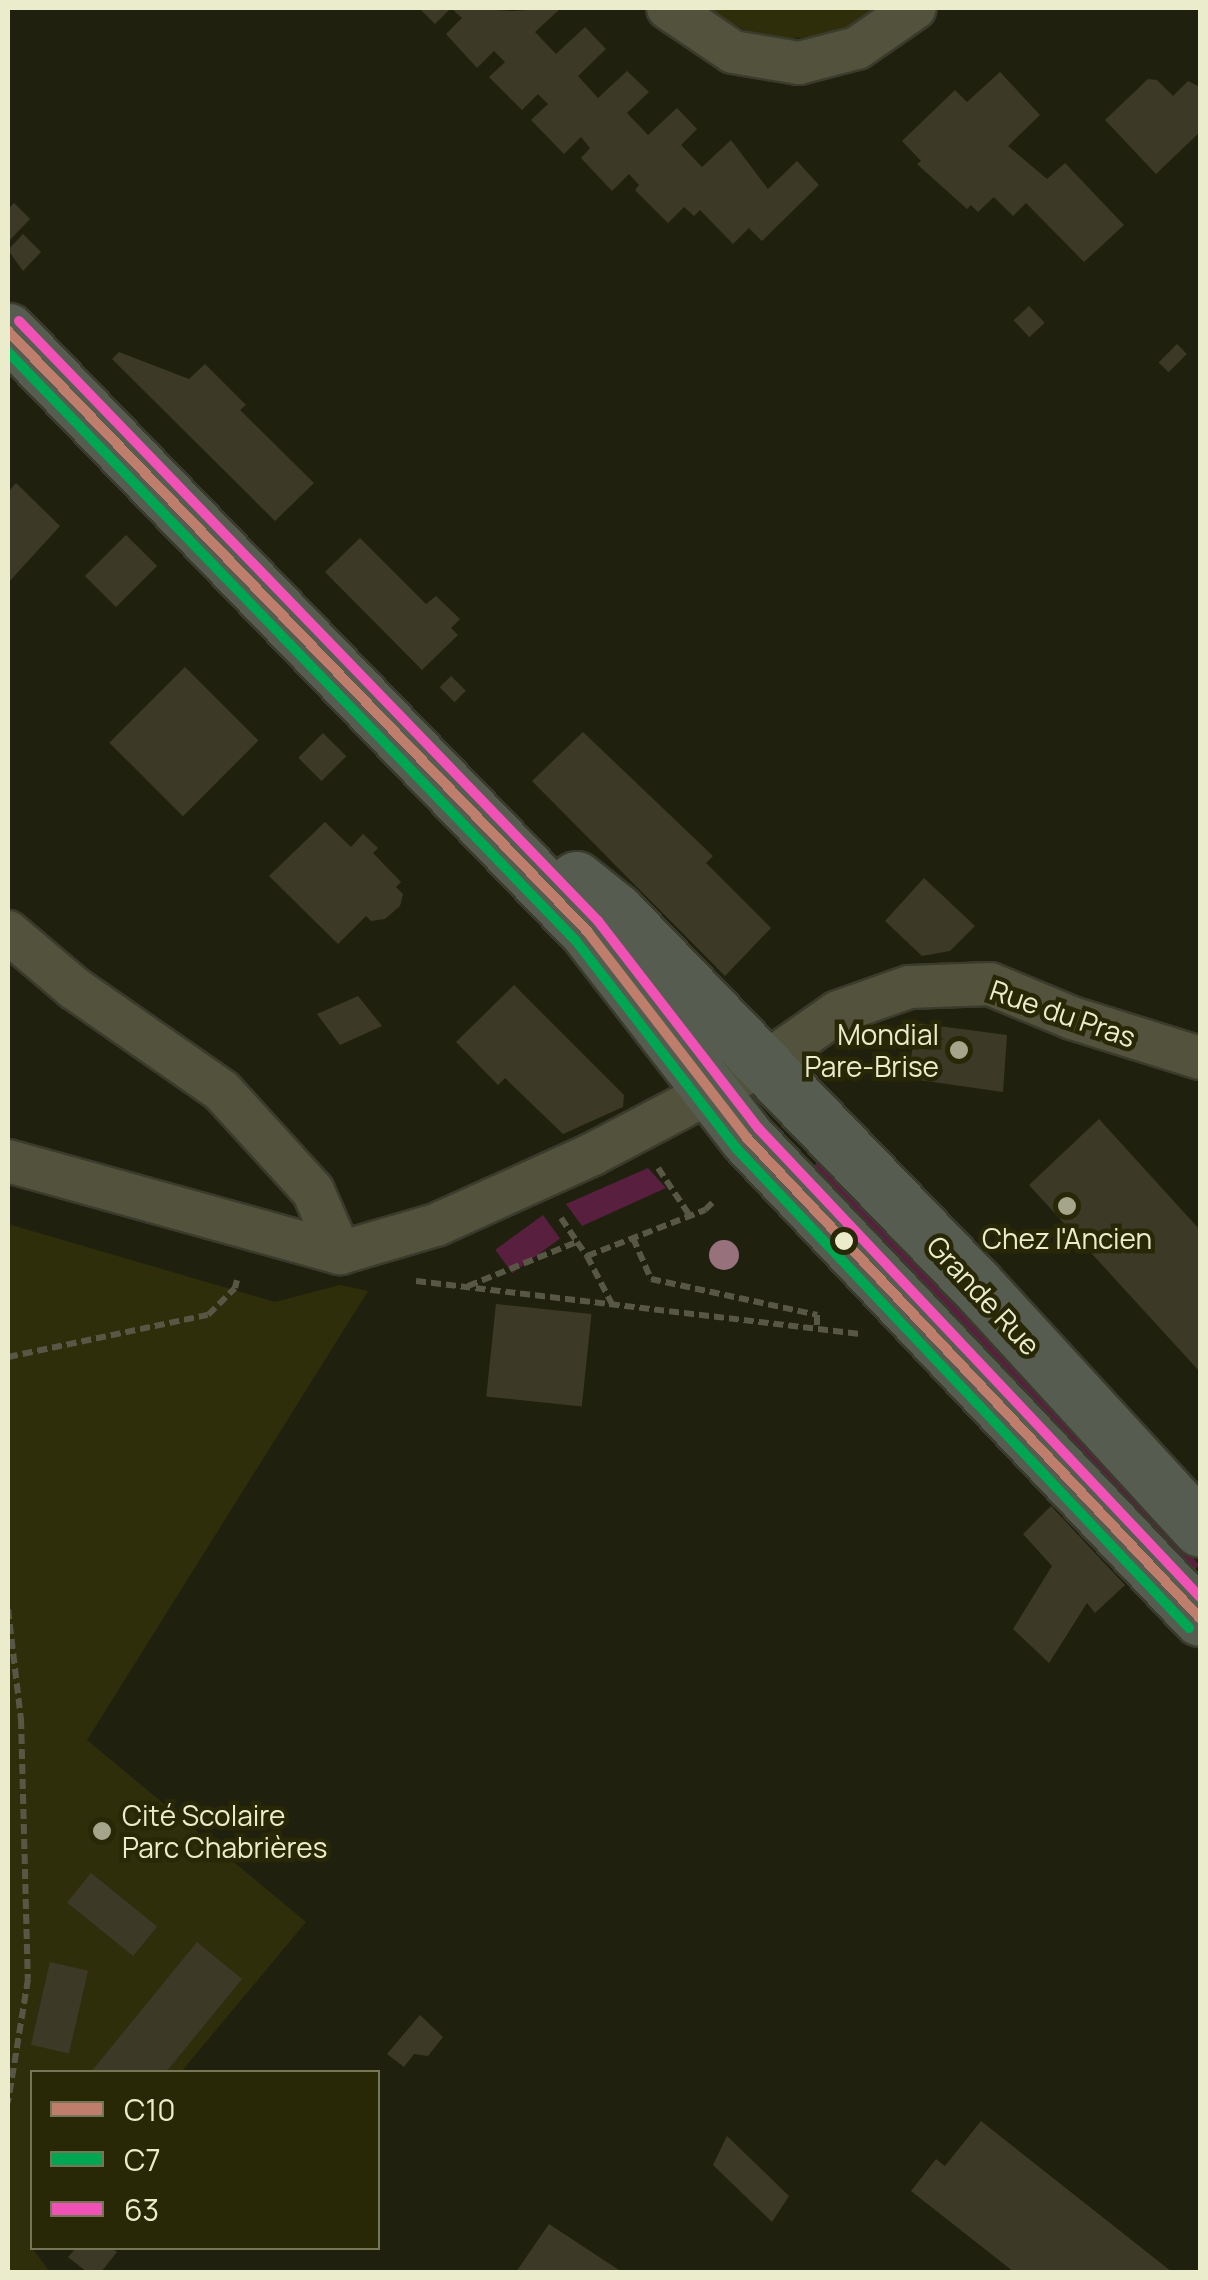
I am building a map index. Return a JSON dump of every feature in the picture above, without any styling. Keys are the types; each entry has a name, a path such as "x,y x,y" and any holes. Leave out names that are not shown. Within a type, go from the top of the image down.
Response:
{"main road":[{"path":"8,330 419,752 586,930 710,1094 763,1156 1200,1618"},
{"name":"Grande Rue","path":"419,752 617,912 981,1290 1200,1530"}],"street":[{"path":"668,8 734,52 799,63 856,48 914,8"},
{"path":"8,932 74,988 222,1092 313,1191 340,1253"},
{"name":"Rue du Pras","path":"340,1253 436,1225 710,1094 764,1064 827,1018 909,986 990,984 1072,1018 1200,1058"},
{"path":"8,1161 340,1253"}],"path":[{"path":"651,1160 690,1216"},
{"path":"587,1256 690,1216 714,1201"},
{"path":"633,1238 651,1279 817,1315 818,1329"},
{"path":"466,1287 577,1242 612,1304"},
{"path":"8,1357 208,1315 235,1288 237,1280"},
{"path":"411,1281 868,1335"},
{"path":"8,1609 21,1720 28,1980 8,2102"}],"shaded area":[{"path":"704,8 884,8 842,35 763,40"},
{"path":"821,1159 1200,1565 1184,1579 806,1173"},
{"path":"648,1168 666,1188 582,1226 566,1204"},
{"path":"543,1215 560,1238 512,1273 495,1250"},
{"name":"Cité Scolaire Parc Chabrières","path":"8,1224 275,1302 340,1285 368,1291 87,1740 306,1922 183,2070 30,2070 30,2250 50,2272 8,2272"}],"building":[{"path":"419,8 451,8 435,24"},
{"path":"451,8 561,8 535,32 556,54 585,27 606,49 578,76 598,98 627,71 649,92 627,113 648,135 677,108 697,129 681,145 702,167 731,140 768,189 797,161 819,185 762,241 749,228 733,244 700,210 694,216 684,207 668,223 635,190 639,185 629,174 612,191 581,158 590,148 581,137 564,154 531,120 548,104 538,94 522,110 489,77 505,62 494,51 477,68 446,34 462,18"},
{"path":"1000,72 1040,115 1008,146 1047,179 1065,163 1124,225 1084,262 1026,203 1013,216 994,197 978,212 971,205 967,209 917,164 921,161 902,141 955,90 967,102"},
{"path":"1148,79 1157,80 1173,96 1188,81 1200,87 1200,132 1156,174 1105,120"},
{"path":"14,203 30,219 8,242 8,209"},
{"path":"23,234 41,252 23,271 8,250"},
{"path":"1029,306 1045,323 1029,337 1014,320"},
{"path":"1177,344 1187,354 1169,372 1159,362"},
{"path":"119,352 189,379 205,364 246,405 240,410 314,483 275,521 112,359"},
{"path":"16,483 60,526 8,583 8,492"},
{"path":"126,535 157,566 116,607 85,576"},
{"path":"360,538 426,604 436,596 460,619 451,628 458,635 422,670 325,572"},
{"path":"185,667 259,741 183,816 109,743"},
{"path":"451,676 466,691 455,702 440,687"},
{"path":"583,732 713,856 706,863 771,928 725,976 532,781"},
{"path":"323,733 346,756 322,781 298,758"},
{"path":"325,822 351,847 363,834 378,848 373,853 401,882 396,887 403,894 400,906 385,919 371,921 366,916 338,944 269,876"},
{"path":"924,878 975,926 950,951 922,956 885,921"},
{"path":"514,985 624,1095 623,1107 563,1134 505,1078 498,1085 456,1042"},
{"path":"358,996 382,1026 340,1045 317,1014"},
{"name":"Mondial Pare-Brise","path":"916,1023 1007,1035 1003,1092 919,1080 910,1065"},
{"path":"1099,1119 1200,1230 1200,1372 1029,1185"},
{"path":"496,1304 591,1314 582,1407 486,1396"},
{"path":"1051,1506 1125,1585 1095,1613 1087,1603 1049,1663 1013,1629 1052,1566 1023,1534"},
{"path":"91,1873 157,1926 133,1956 67,1903"},
{"path":"197,1942 242,1979 168,2070 93,2070"},
{"path":"50,1962 88,1971 69,2054 31,2045"},
{"path":"420,2015 443,2037 428,2056 414,2054 404,2067 387,2054"},
{"path":"981,2121 1172,2272 1014,2272 911,2191 936,2159 945,2166"},
{"path":"727,2136 789,2196 772,2222 713,2165"},
{"path":"549,2224 622,2272 516,2272"},
{"path":"74,2250 117,2252 101,2272 87,2272 68,2257"}],"transit line":[{"name":"63","path":"19,321 598,921 758,1128 1200,1597"},
{"name":"C10","path":"8,331 587,931 747,1138 1200,1618"},
{"name":"C7","path":"8,352 576,941 736,1148 1189,1628"}],"place":[{"name":"Mondial Pare-Brise","path":"959,1050"},
{"name":"Chez l'Ancien","path":"1067,1206"},
{"name":"Cité Scolaire Parc Chabrières","path":"102,1831"}]}
